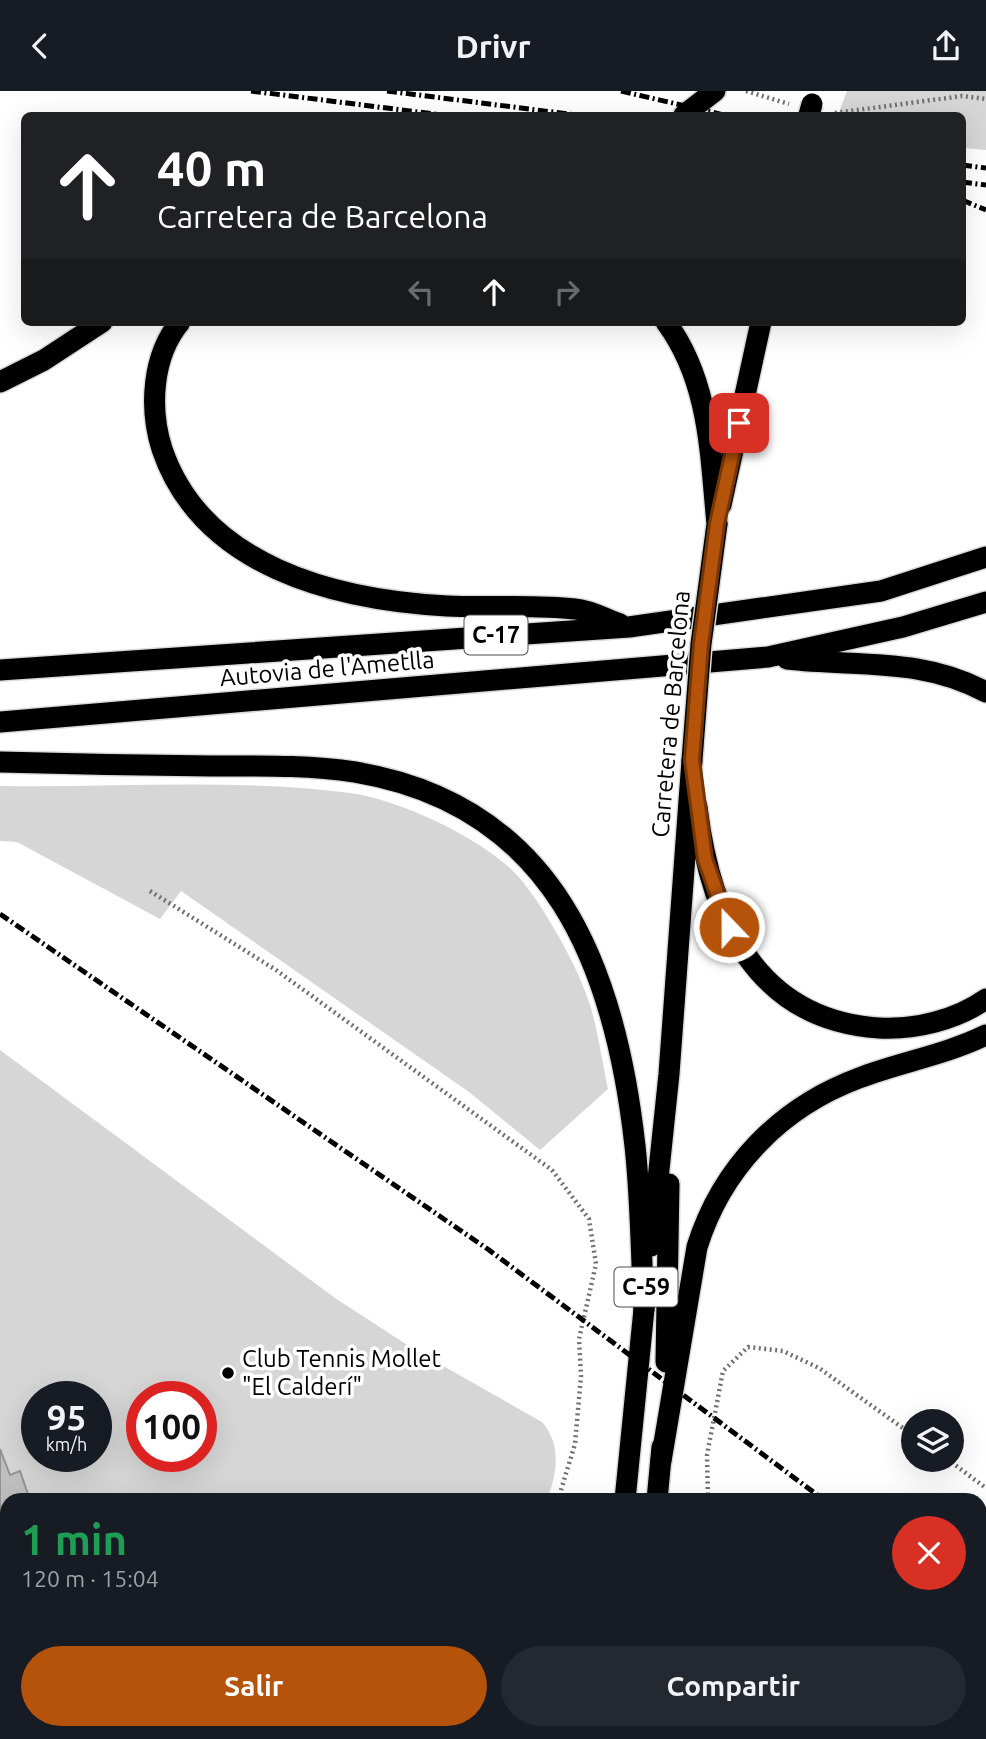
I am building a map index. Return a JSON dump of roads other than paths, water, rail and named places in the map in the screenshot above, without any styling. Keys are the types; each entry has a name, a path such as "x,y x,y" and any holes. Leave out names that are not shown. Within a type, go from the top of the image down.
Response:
{"highway":[{"path":"688,112 715,91"},
{"path":"0,382 44,360 97,326"},
{"path":"178,326 159,363 155,387 157,434 167,463 184,494 208,522 236,547 304,582 345,594 448,606 577,609 629,627"},
{"path":"668,326 691,362 700,387 717,524"},
{"name":"Carretera de Barcelona","path":"626,1493 669,1074 701,644 717,524 760,326"},
{"name":"C-17","path":"0,670 629,627 881,591 986,557"},
{"name":"Autovia de l'Ametlla","path":"0,722 768,657 892,630 986,602"},
{"path":"768,657 827,664 908,666 938,671 964,680 986,692"},
{"path":"692,760 705,859 716,895 729,927 745,954 764,979 784,996 833,1020 861,1026 893,1028 924,1024 952,1016 986,999"},
{"path":"0,762 250,766 354,772 394,781 433,795 464,808 496,829 546,878 566,908 599,983 615,1037 632,1124 643,1310"},
{"path":"661,1461 689,1283 705,1223 732,1172 754,1146 807,1103 859,1078 936,1055 986,1035"},
{"name":"Carretera de Barcelona","path":"658,1493 669,1311 669,1074"}],"railway":[{"path":"251,91 418,112"},
{"path":"387,91 552,112"},
{"path":"621,91 711,112"},
{"path":"966,166 986,168"},
{"path":"966,182 986,185"},
{"path":"966,202 986,210"},
{"path":"0,914 489,1250 815,1493"}],"place":[{"name":"Club Tennis Mollet \"El Calderí\"","path":"228,1373"}]}
